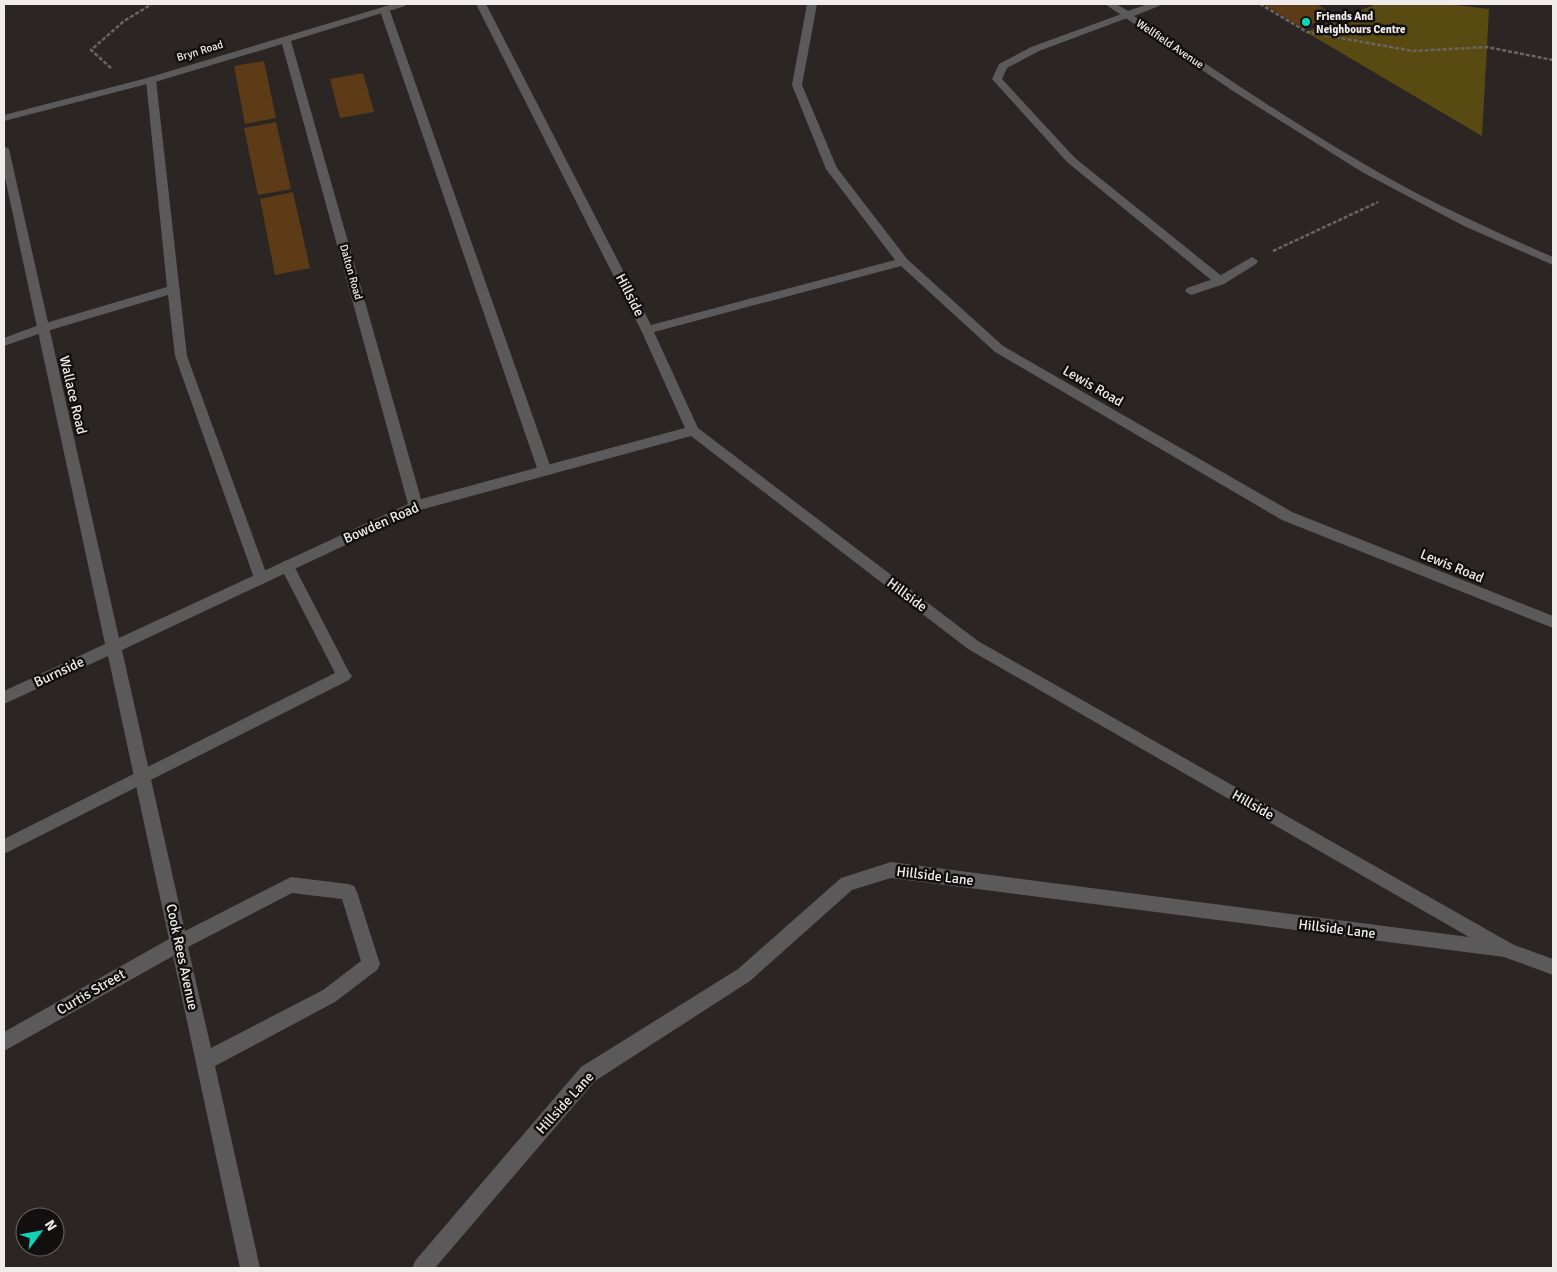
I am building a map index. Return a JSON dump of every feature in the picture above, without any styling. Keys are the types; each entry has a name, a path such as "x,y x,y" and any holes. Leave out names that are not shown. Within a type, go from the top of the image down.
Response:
{"street":[{"name":"Bryn Road","path":"4,118 151,80 285,38 385,11 402,4"},
{"name":"Hillside","path":"481,4 647,330 692,431 973,645 1510,951 1553,967"},
{"name":"Lewis Road","path":"812,4 797,85 832,169 903,262 999,349 1287,516 1553,622"},
{"path":"1110,4 1127,15 1156,4"},
{"path":"385,11 545,471"},
{"name":"Wellfield Avenue","path":"1220,281 1071,160 997,79 1003,66 1035,49 1127,15 1278,116 1404,191 1457,219 1553,261"},
{"name":"Dalton Road","path":"285,38 416,506"},
{"path":"151,80 182,356 261,578"},
{"name":"Wallace Road","path":"4,149 114,647"},
{"path":"1191,291 1220,281 1252,261"},
{"path":"647,330 903,262"},
{"path":"4,342 43,328 175,290"},
{"name":"Bowden Road","path":"114,647 416,506 692,431"},
{"path":"4,847 344,676 288,566"},
{"name":"Burnside","path":"4,698 114,647"},
{"name":"Cook Rees Avenue","path":"114,647 250,1268"},
{"name":"Hillside Lane","path":"422,1268 588,1074 744,975 847,884 891,870 1510,951"},
{"name":"Curtis Street","path":"4,1042 179,943 291,885 348,892 371,964 329,996 205,1061"}],"path":[{"path":"131,85 91,50 124,20 152,4"},
{"path":"1260,4 1307,32 1413,51 1487,47 1553,60"},
{"path":"1252,261 1374,204"}],"shaded area":[{"path":"1376,4 1447,4 1489,9 1482,136 1306,32"}],"building":[{"name":"Friends And Neighbours Centre","path":"1263,4 1316,4 1335,15 1303,28"},
{"path":"264,61 276,118 245,124 234,66"},
{"path":"363,73 374,112 340,118 330,79"},
{"path":"276,122 291,189 258,195 244,128"},
{"path":"293,192 310,268 275,275 260,199"}],"place":[{"name":"Friends And Neighbours Centre","path":"1306,22"}]}
